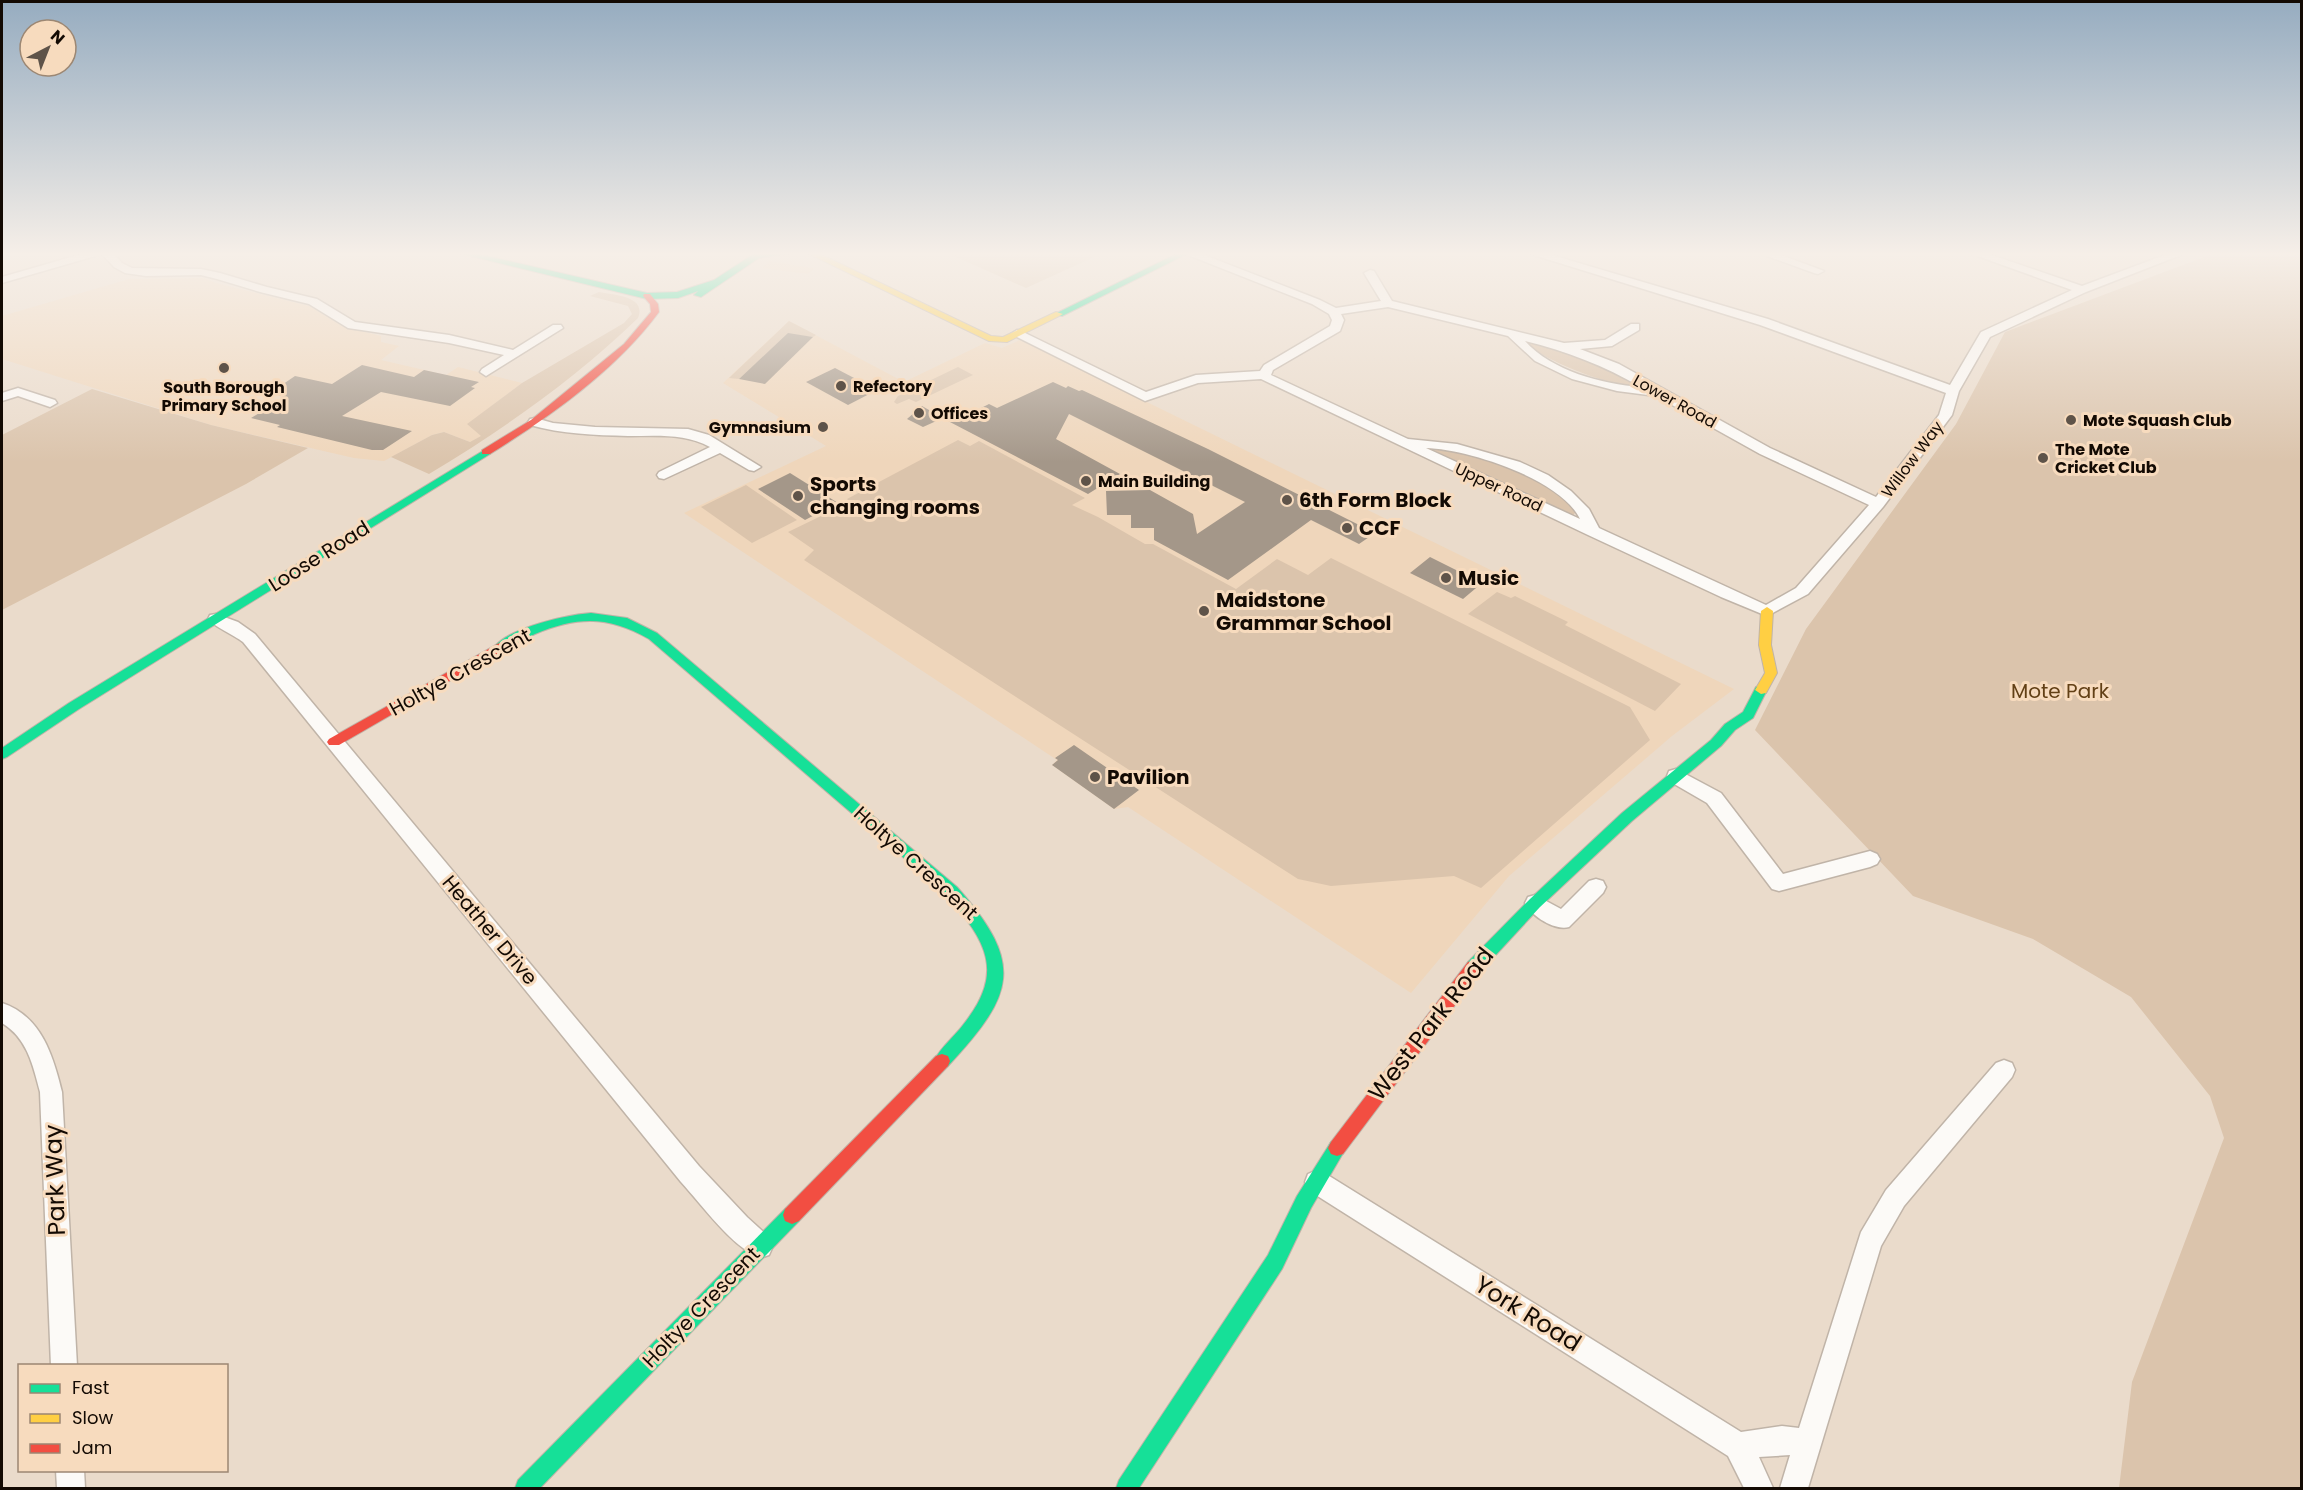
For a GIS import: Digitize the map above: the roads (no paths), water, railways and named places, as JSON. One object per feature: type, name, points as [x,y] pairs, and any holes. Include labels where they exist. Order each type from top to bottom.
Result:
[{"type":"main road","name":"Loose Road","points":[[627,346],[646,323]]},
{"type":"main road","name":"Loose Road","points":[[2,754],[74,706],[535,422],[627,346],[662,323]]},
{"type":"main road","points":[[957,323],[989,338],[1004,340],[1041,323]]},
{"type":"main road","name":"West Park Road","points":[[1127,1488],[1275,1262],[1317,1182],[1355,1124],[1466,975],[1534,903],[1640,805],[1716,743],[1730,727],[1748,715],[1771,673],[1765,645],[1767,611]]},
{"type":"main road","name":"Holtye Crescent","points":[[334,742],[520,635],[556,622],[580,617],[599,616],[625,621],[653,636],[891,838],[973,911],[992,939],[996,956],[994,990],[990,1004],[981,1019],[526,1488]]},
{"type":"street","points":[[349,323],[352,325],[449,339],[515,354]]},
{"type":"street","points":[[1017,334],[1145,397],[1196,379],[1265,375],[1268,368],[1336,328],[1337,323]]},
{"type":"street","name":"Lower Road","points":[[1469,323],[1562,346],[1615,367],[1765,451],[1878,504]]},
{"type":"street","points":[[1765,323],[1953,391]]},
{"type":"street","name":"Willow Way","points":[[1767,611],[1802,591],[1878,504],[1945,415],[1953,391],[1985,335],[2012,323]]},
{"type":"street","points":[[1562,346],[1608,343],[1635,327]]},
{"type":"street","points":[[486,372],[557,328]]},
{"type":"street","points":[[1512,333],[1525,350],[1573,374],[1614,387],[1660,392]]},
{"type":"street","points":[[1608,343],[1615,367]]},
{"type":"street","name":"Upper Road","points":[[1265,375],[1280,386],[1767,611]]},
{"type":"street","points":[[2,397],[18,392],[50,403]]},
{"type":"street","points":[[535,422],[552,427],[595,431],[688,433],[722,447],[754,467]]},
{"type":"street","name":"Upper Road","points":[[1404,443],[1429,442],[1462,448],[1509,462],[1559,489],[1591,520],[1593,532]]},
{"type":"street","points":[[664,475],[722,447]]},
{"type":"street","name":"Heather Drive","points":[[216,620],[232,626],[249,638],[690,1174],[738,1226],[760,1246]]},
{"type":"street","points":[[1676,776],[1714,798],[1779,883],[1870,859]]},
{"type":"street","points":[[1534,903],[1562,921],[1596,887]]},
{"type":"street","name":"Park Way","points":[[2,1012],[24,1027],[37,1044],[44,1061],[51,1092],[64,1364]]},
{"type":"street","points":[[1794,1488],[1870,1241],[1895,1198],[1959,1126],[2004,1070]]},
{"type":"street","name":"York Road","points":[[1317,1182],[1738,1446]]},
{"type":"street","points":[[1759,1488],[1738,1446],[1782,1440],[1808,1443]]},
{"type":"street","points":[[70,1472],[71,1488]]},
{"type":"place","name":"South Borough Primary School","points":[[224,368]]},
{"type":"place","name":"Refectory","points":[[841,386]]},
{"type":"place","name":"Offices","points":[[919,413]]},
{"type":"place","name":"Mote Squash Club","points":[[2071,420]]},
{"type":"place","name":"Gymnasium","points":[[823,427]]},
{"type":"place","name":"The Mote Cricket Club","points":[[2043,458]]},
{"type":"place","name":"Main Building","points":[[1086,481]]},
{"type":"place","name":"Sports changing rooms","points":[[798,496]]},
{"type":"place","name":"6th Form Block","points":[[1287,500]]},
{"type":"place","name":"CCF","points":[[1347,528]]},
{"type":"place","name":"Music","points":[[1446,578]]},
{"type":"place","name":"Maidstone Grammar School","points":[[1204,611]]},
{"type":"place","name":"Pavilion","points":[[1095,777]]},
{"type":"park label","name":"Mote Park","points":[[2060,691]]}]
